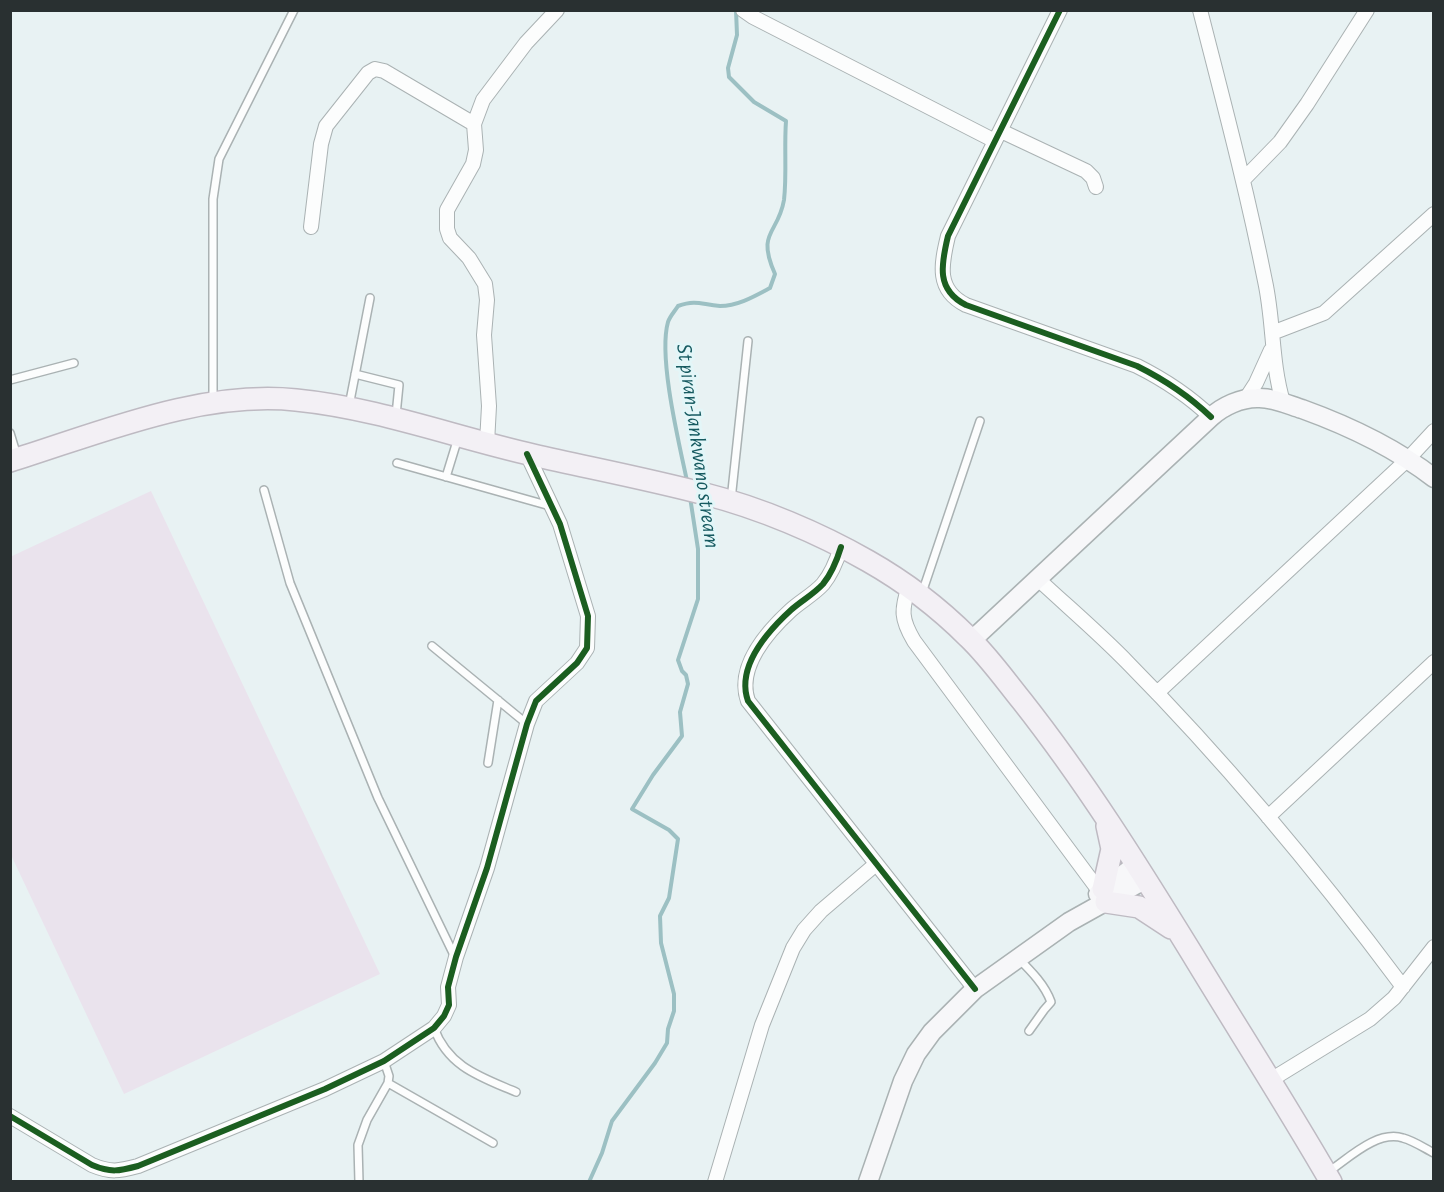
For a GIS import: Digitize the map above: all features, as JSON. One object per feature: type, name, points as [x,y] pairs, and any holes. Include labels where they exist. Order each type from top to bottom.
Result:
[{"type":"main road","points":[[14,460],[149,417],[213,403],[293,399],[349,408],[527,454],[710,495],[786,522],[841,547],[915,591],[972,640],[1048,734],[1101,808],[1180,934],[1269,1081],[1324,1179]]},
{"type":"main road","points":[[1101,808],[1112,849],[1103,894],[1151,913],[1180,934]]},
{"type":"street","points":[[487,443],[489,406],[484,335],[487,300],[485,284],[470,258],[450,238],[446,220],[447,210],[473,164],[476,150],[474,124],[483,100],[526,43],[557,10]]},
{"type":"street","points":[[1060,10],[948,236],[944,251],[943,278],[949,294],[966,306],[1137,366],[1184,392],[1211,417]]},
{"type":"street","points":[[1200,10],[1266,282],[1275,373],[1283,402]]},
{"type":"street","points":[[1243,180],[1280,142],[1367,10]]},
{"type":"street","points":[[748,14],[998,136],[1086,171],[1096,187]]},
{"type":"street","points":[[310,227],[321,144],[326,126],[368,73],[375,69],[384,71],[474,124]]},
{"type":"street","points":[[1245,400],[1257,383],[1272,339],[1324,313],[1434,214]]},
{"type":"street","points":[[972,640],[1211,417],[1228,405],[1259,398],[1283,402],[1360,433],[1407,459],[1434,478]]},
{"type":"street","points":[[1157,693],[1434,431]]},
{"type":"street","points":[[10,1116],[92,1165],[106,1171],[119,1171],[138,1166],[325,1089],[384,1061],[434,1028],[444,1016],[449,1005],[447,987],[487,868],[527,724],[536,701],[577,663],[587,648],[588,616],[560,524],[527,454]]},
{"type":"street","points":[[841,547],[836,564],[823,584],[780,621],[755,654],[746,676],[745,692],[748,701],[975,989]]},
{"type":"street","points":[[1038,579],[1127,662],[1226,767],[1333,893],[1403,987]]},
{"type":"street","points":[[915,591],[903,604],[902,616],[914,642],[1103,894]]},
{"type":"street","points":[[1268,817],[1434,662]]},
{"type":"street","points":[[715,1182],[762,1025],[793,948],[804,930],[821,911],[876,864]]},
{"type":"street","points":[[868,1182],[903,1081],[916,1054],[932,1032],[975,989],[1069,922],[1103,894],[1141,872]]},
{"type":"street","points":[[1269,1081],[1370,1019],[1394,998],[1434,946]]},
{"type":"lane","points":[[213,403],[213,199],[219,159],[294,10]]},
{"type":"lane","points":[[349,408],[370,298]]},
{"type":"lane","points":[[731,502],[748,341]]},
{"type":"lane","points":[[10,380],[74,363]]},
{"type":"lane","points":[[355,374],[399,385],[395,420]]},
{"type":"lane","points":[[915,591],[980,421]]},
{"type":"lane","points":[[10,433],[14,460]]},
{"type":"lane","points":[[446,477],[459,436]]},
{"type":"lane","points":[[397,463],[552,506]]},
{"type":"lane","points":[[264,490],[290,583],[378,798],[456,957]]},
{"type":"lane","points":[[432,646],[527,724]]},
{"type":"lane","points":[[488,763],[498,700]]},
{"type":"lane","points":[[1018,958],[1035,975],[1049,995],[1051,1002],[1029,1031]]},
{"type":"lane","points":[[434,1028],[439,1044],[453,1060],[478,1076],[516,1092]]},
{"type":"lane","points":[[359,1182],[358,1145],[367,1120],[388,1083],[389,1076],[384,1061]]},
{"type":"lane","points":[[388,1083],[494,1143]]},
{"type":"lane","points":[[1324,1179],[1376,1140],[1389,1136],[1403,1138],[1434,1153]]},
{"type":"shaded area","points":[[151,491],[380,974],[124,1094],[11,855],[10,557]]},
{"type":"waterway","name":"St piran-Jankwano stream","points":[[687,481],[668,378],[666,356],[668,322],[678,306],[695,303],[720,306],[733,304],[770,288],[775,274],[770,260],[768,241],[784,200],[786,121],[754,102],[729,77],[728,68],[737,35],[736,10]]},
{"type":"waterway","name":"St piran-Jankwano stream","points":[[589,1182],[602,1153],[612,1121],[667,1043],[668,1029],[674,1011],[674,994],[661,943],[660,916],[669,898],[678,839],[669,830],[632,809],[653,775],[682,736],[680,712],[688,684],[678,660],[698,599],[698,549],[690,497]]},
{"type":"cycle path","points":[[1060,10],[948,236],[943,267],[945,284],[956,299],[966,305],[1137,366],[1176,388],[1211,417]]},
{"type":"cycle path","points":[[10,1116],[92,1165],[110,1170],[125,1169],[138,1166],[325,1089],[384,1061],[434,1028],[444,1016],[449,1005],[448,987],[456,957],[487,868],[527,724],[536,701],[577,663],[587,648],[588,616],[560,524],[527,454]]},
{"type":"cycle path","points":[[841,547],[834,566],[823,584],[782,619],[756,651],[746,675],[745,688],[748,701],[975,989]]}]
